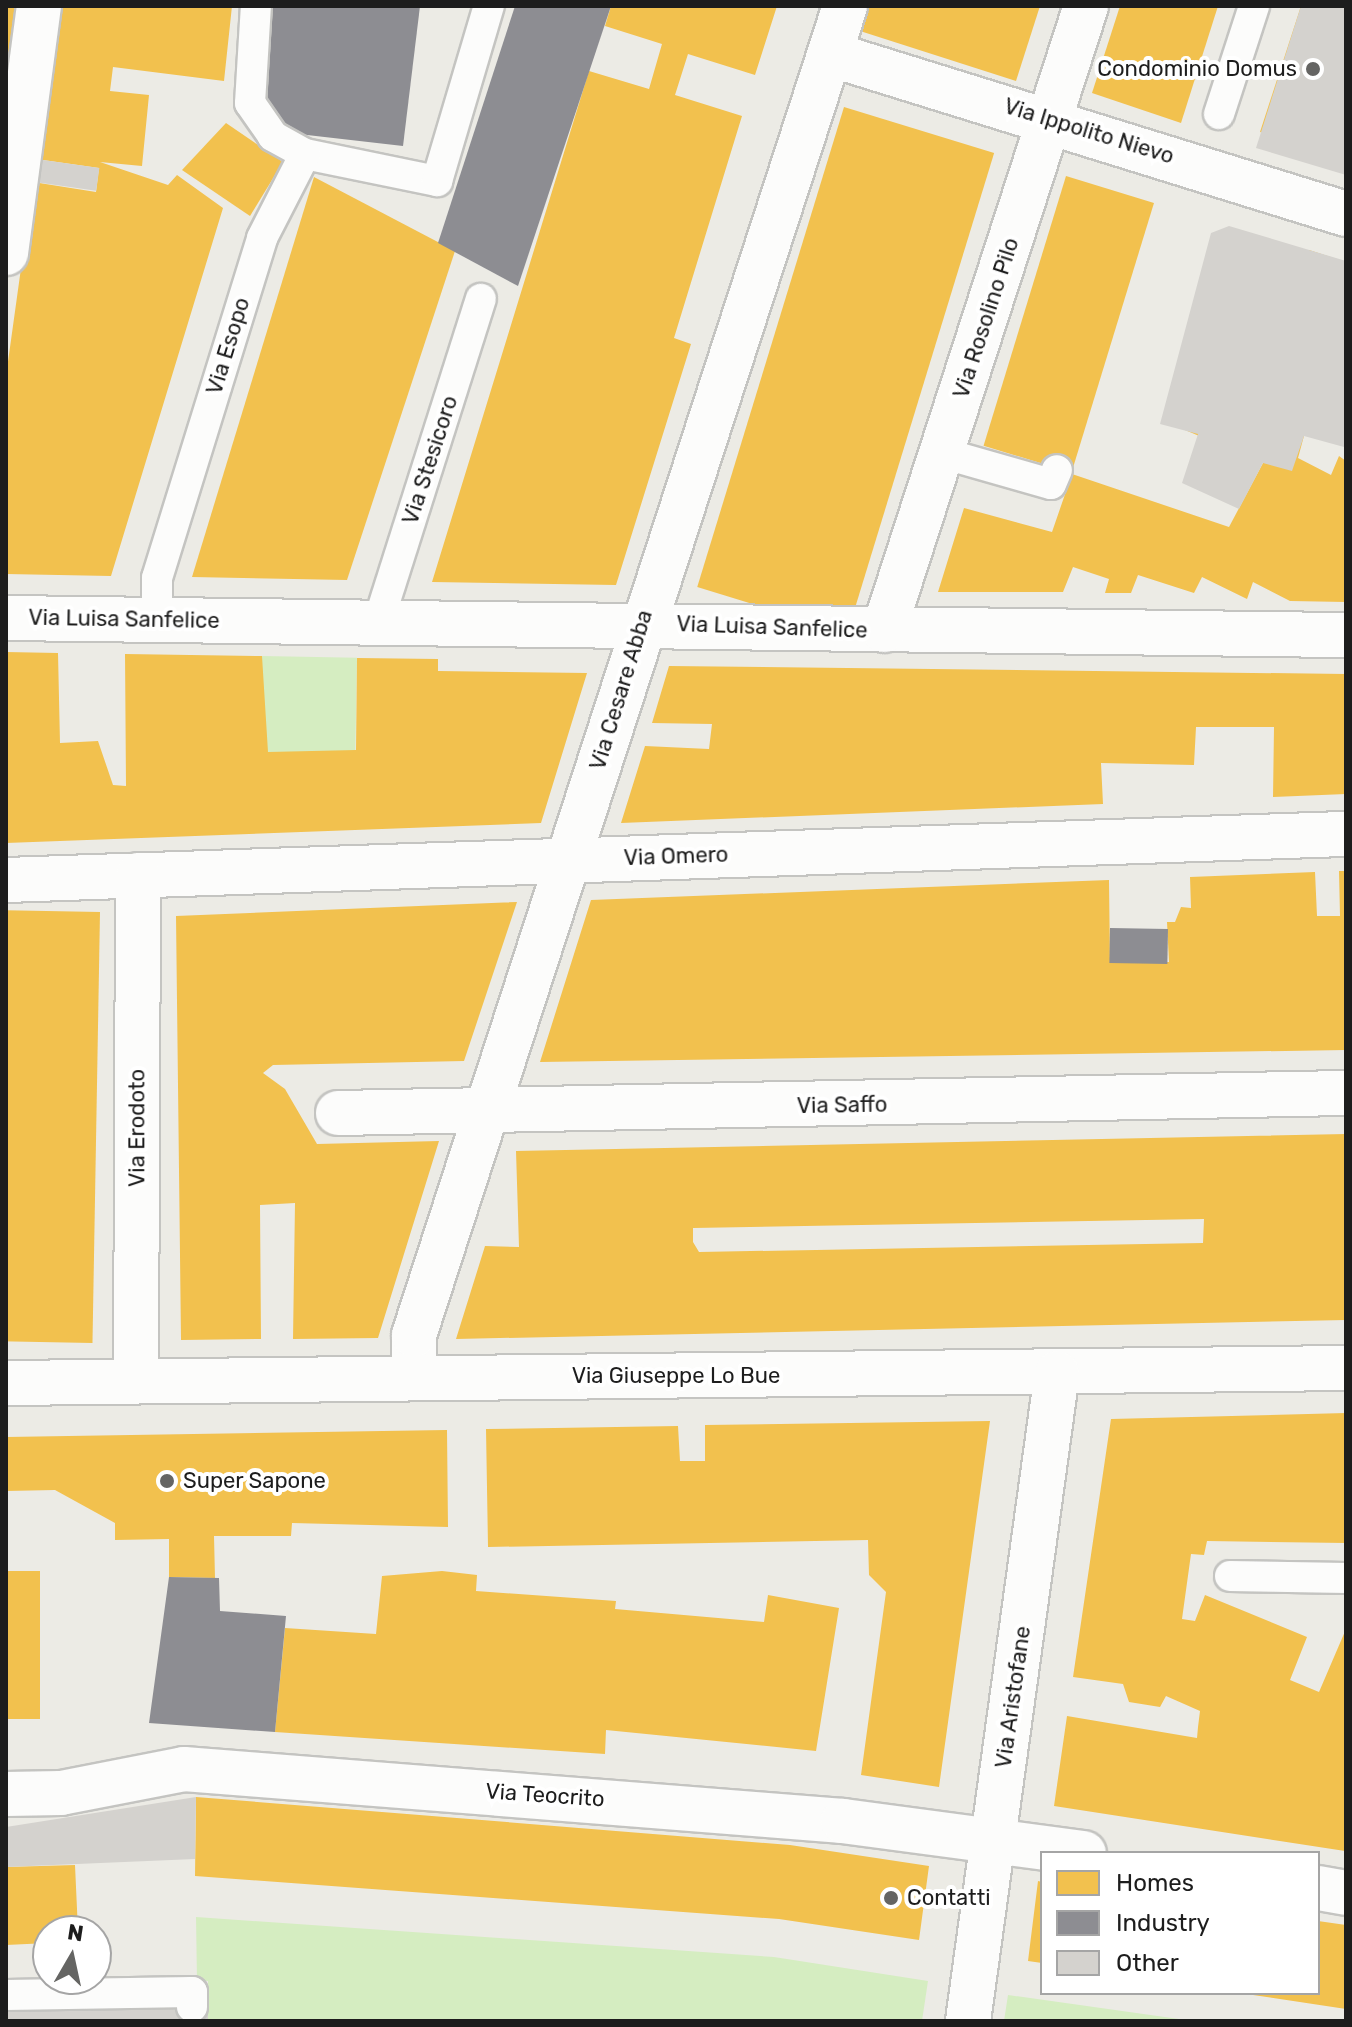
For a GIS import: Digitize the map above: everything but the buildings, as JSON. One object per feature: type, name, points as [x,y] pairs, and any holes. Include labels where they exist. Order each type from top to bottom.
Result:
[{"type":"street","points":[[6,253],[39,6]]},
{"type":"street","name":"Via Cesare Abba","points":[[414,1378],[414,1335],[490,1113],[640,624],[845,6]]},
{"type":"street","name":"Via Rosolino Pilo","points":[[884,630],[1086,6]]},
{"type":"street","name":"Via Ippolito Nievo","points":[[830,54],[1051,118],[1346,214]]},
{"type":"street","name":"Via Luisa Sanfelice","points":[[6,618],[379,620],[1346,635]]},
{"type":"street","name":"Via Omero","points":[[6,880],[1346,834]]},
{"type":"street","name":"Via Erodoto","points":[[136,1381],[138,875]]},
{"type":"street","name":"Via Saffo","points":[[338,1113],[490,1113],[1346,1093]]},
{"type":"street","name":"Via Giuseppe Lo Bue","points":[[6,1383],[1346,1368]]},
{"type":"street","name":"Via Aristofane","points":[[968,2021],[1057,1373]]},
{"type":"street","name":"Via Teocrito","points":[[6,1794],[61,1793],[184,1769],[613,1800],[994,1839],[1071,1851]]},
{"type":"street","points":[[1320,1888],[1346,1893]]},
{"type":"lane","points":[[256,6],[250,103],[273,136],[305,154],[437,181],[489,6]]},
{"type":"lane","points":[[1219,114],[1254,6]]},
{"type":"lane","name":"Via Esopo","points":[[157,621],[157,578],[262,238],[305,154]]},
{"type":"lane","name":"Via Stesicoro","points":[[379,620],[481,299]]},
{"type":"lane","points":[[942,453],[1051,484],[1057,470]]},
{"type":"lane","points":[[1230,1576],[1346,1578]]},
{"type":"lane","points":[[6,1995],[192,1992],[192,2007]]},
{"type":"green space","points":[[262,656],[357,658],[355,754],[260,752]]},
{"type":"green space","points":[[196,1917],[774,1957],[928,1981],[922,2021],[208,2021],[208,1981],[197,1981]]},
{"type":"green space","points":[[1008,1995],[1193,2021],[1004,2021]]},
{"type":"place","name":"Condominio Domus","points":[[1313,69]]},
{"type":"place","name":"Super Sapone","points":[[167,1481]]},
{"type":"place","name":"Contatti","points":[[891,1898]]}]
